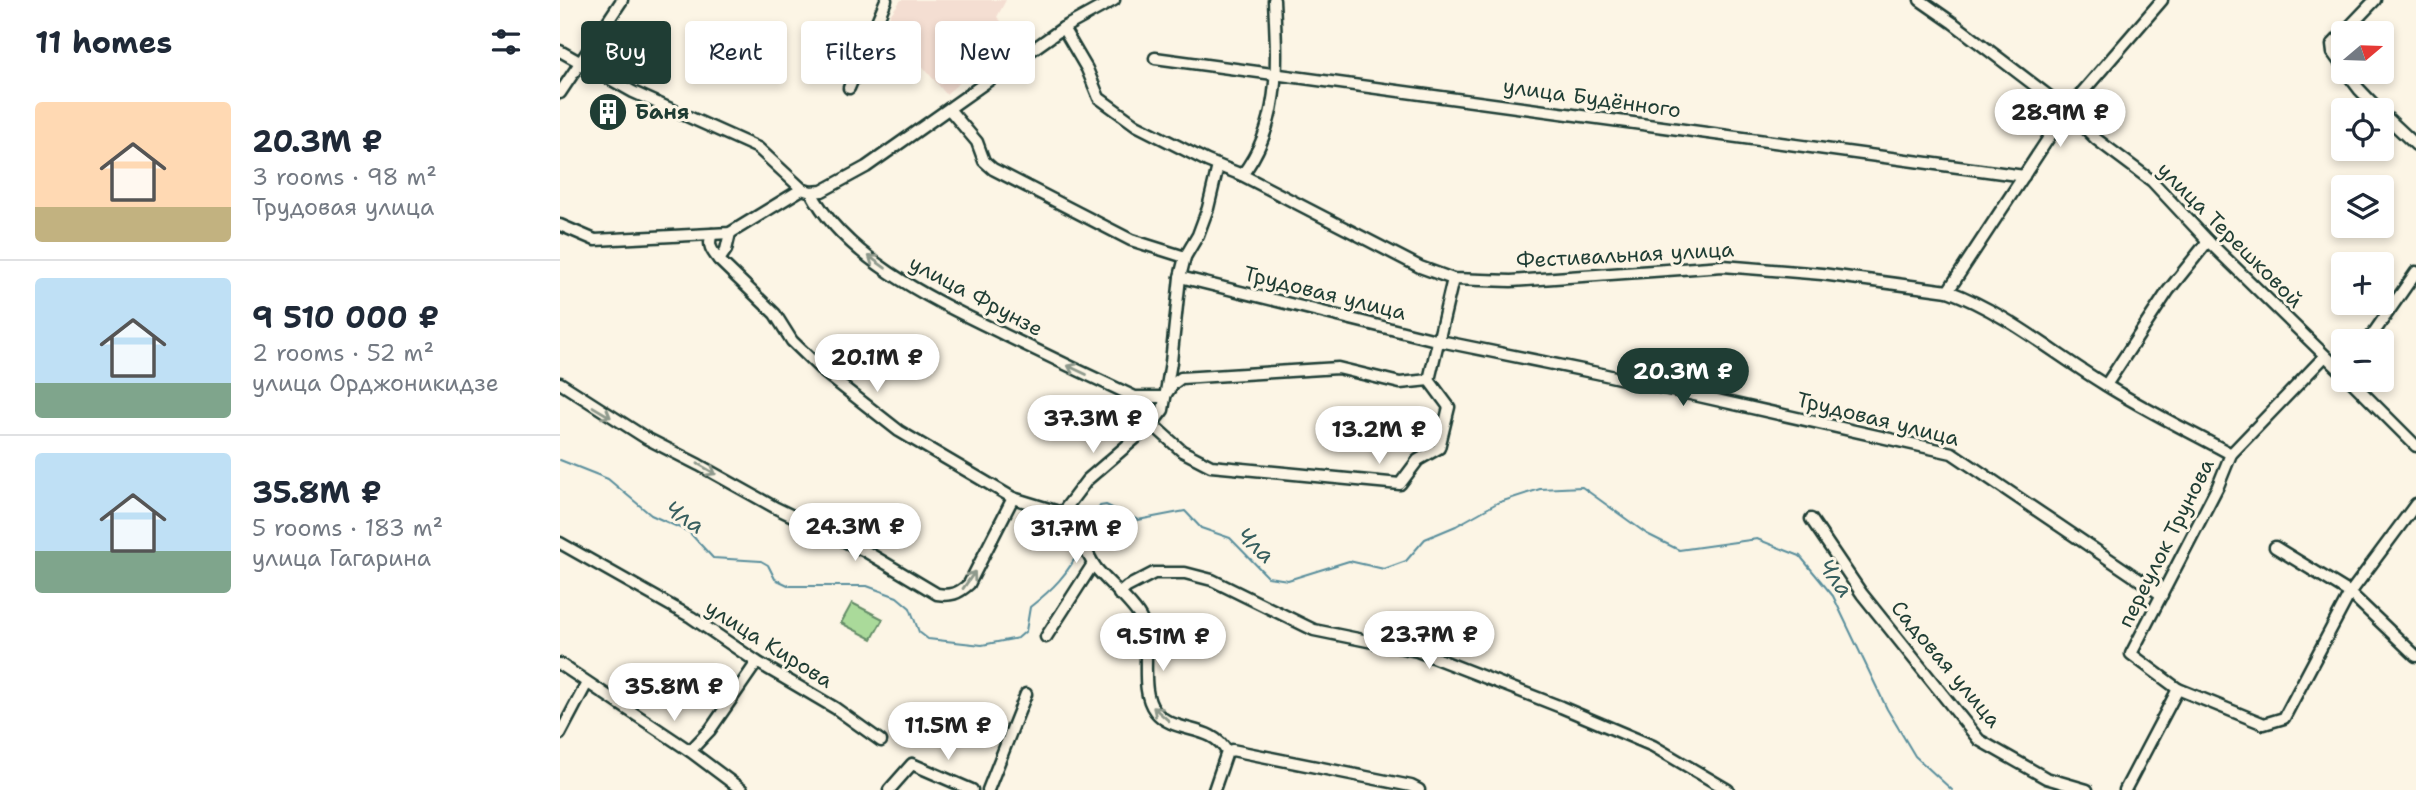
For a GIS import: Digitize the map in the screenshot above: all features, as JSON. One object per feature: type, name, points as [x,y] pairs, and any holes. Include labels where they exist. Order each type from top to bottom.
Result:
[{"type":"street","points":[[560,93],[622,0]]},
{"type":"street","points":[[849,88],[886,0]]},
{"type":"street","points":[[560,225],[595,240],[730,233],[806,190],[822,191],[866,167],[1063,28],[1114,0]]},
{"type":"street","points":[[1242,175],[1266,132],[1277,75],[1274,0]]},
{"type":"street","name":"улица Терешковой","points":[[1920,0],[2067,110],[2096,139],[2152,181],[2208,241],[2331,362]]},
{"type":"street","points":[[1948,291],[2067,110],[2162,0]]},
{"type":"street","points":[[2355,21],[2375,0]]},
{"type":"street","name":"Фестивальная улица","points":[[1063,28],[1087,69],[1099,98],[1136,125],[1242,175],[1420,267],[1453,279],[1511,281],[1723,266],[1822,274],[1948,291],[1967,298],[2023,330],[2106,385],[2231,454]]},
{"type":"street","name":"улица Фрунзе","points":[[560,51],[633,92],[758,148],[806,190],[822,213],[857,248],[948,307],[1135,397],[1163,397]]},
{"type":"street","name":"улица Будённого","points":[[1155,58],[2024,176]]},
{"type":"street","points":[[2357,84],[2369,98]]},
{"type":"street","points":[[949,108],[978,142],[984,161],[993,169],[1131,240],[1185,257]]},
{"type":"street","points":[[2394,124],[2416,145]]},
{"type":"street","points":[[1062,513],[1087,480],[1152,424],[1163,410],[1180,277],[1185,257],[1198,235],[1208,208],[1218,166]]},
{"type":"street","points":[[719,260],[726,250],[730,233]]},
{"type":"street","points":[[712,234],[708,241],[719,260],[775,314],[792,341],[824,372],[899,431],[1013,498],[1062,513],[1093,564],[1140,618],[1145,631],[1148,699],[1155,712],[1166,721],[1213,735],[1222,741],[1227,752],[1214,790]]},
{"type":"street","points":[[2106,385],[2168,291],[2208,241]]},
{"type":"street","points":[[2376,329],[2416,272]]},
{"type":"street","name":"Трудовая улица","points":[[1180,277],[1440,341],[1611,376],[1952,453],[2162,595]]},
{"type":"street","points":[[1429,380],[1453,279]]},
{"type":"street","name":"переулок Трунова","points":[[2325,356],[2231,454],[2218,486],[2131,654],[2178,689],[2264,724],[2284,718],[2350,593],[2416,504]]},
{"type":"street","points":[[1163,397],[1181,378],[1241,374],[1338,368],[1400,383],[1429,380]]},
{"type":"street","points":[[1152,424],[1182,451],[1211,466],[1400,484],[1418,460],[1438,448],[1444,433],[1449,407],[1429,380]]},
{"type":"street","points":[[560,383],[646,438],[699,464],[776,509],[865,551],[937,594],[949,596],[961,592],[969,584],[1013,498]]},
{"type":"street","points":[[2362,392],[2416,446]]},
{"type":"street","name":"Садовая улица","points":[[1811,519],[1862,594],[1979,740],[2046,778],[2087,790]]},
{"type":"street","name":"улица Кирова","points":[[560,543],[691,617],[757,662],[835,708],[881,741]]},
{"type":"street","points":[[2275,547],[2350,593],[2416,656]]},
{"type":"street","points":[[1046,637],[1093,564]]},
{"type":"street","points":[[1119,594],[1154,573],[1185,573],[1212,580],[1314,630],[1418,651],[1561,707],[1653,746],[1728,790]]},
{"type":"street","points":[[690,751],[710,730],[757,662]]},
{"type":"street","points":[[560,664],[690,751],[742,790]]},
{"type":"street","points":[[560,734],[587,683]]},
{"type":"street","points":[[2125,790],[2178,689]]},
{"type":"street","points":[[988,790],[1026,694]]},
{"type":"street","points":[[1227,752],[1232,750],[1411,786],[1419,790]]},
{"type":"street","points":[[890,790],[912,764],[972,790]]},
{"type":"shaded area","points":[[901,0],[1006,0],[997,17],[1001,21],[935,21],[935,81],[921,64],[921,21],[886,21]]},
{"type":"shaded area","points":[[938,84],[958,84],[946,94]]},
{"type":"green space","points":[[852,603],[883,619],[872,639],[841,623]]},
{"type":"waterway","name":"Чла","points":[[560,460],[608,479],[651,515],[689,532],[713,558],[761,561],[768,565],[775,579],[790,586],[867,586],[897,597],[910,608],[919,632],[928,639],[982,645],[1018,638],[1026,631],[1030,607],[1059,580],[1081,547]]},
{"type":"waterway","name":"Чла","points":[[1085,538],[1100,506],[1106,505],[1138,520],[1185,511],[1201,528],[1230,538],[1268,577],[1288,580],[1349,561],[1384,569],[1406,561],[1425,539],[1456,526],[1497,503],[1540,489],[1582,487],[1647,534],[1679,550],[1757,539],[1800,556],[1833,596],[1887,709],[1915,756],[1952,790]]},
{"type":"place","name":"Баня","points":[[608,112]]}]
